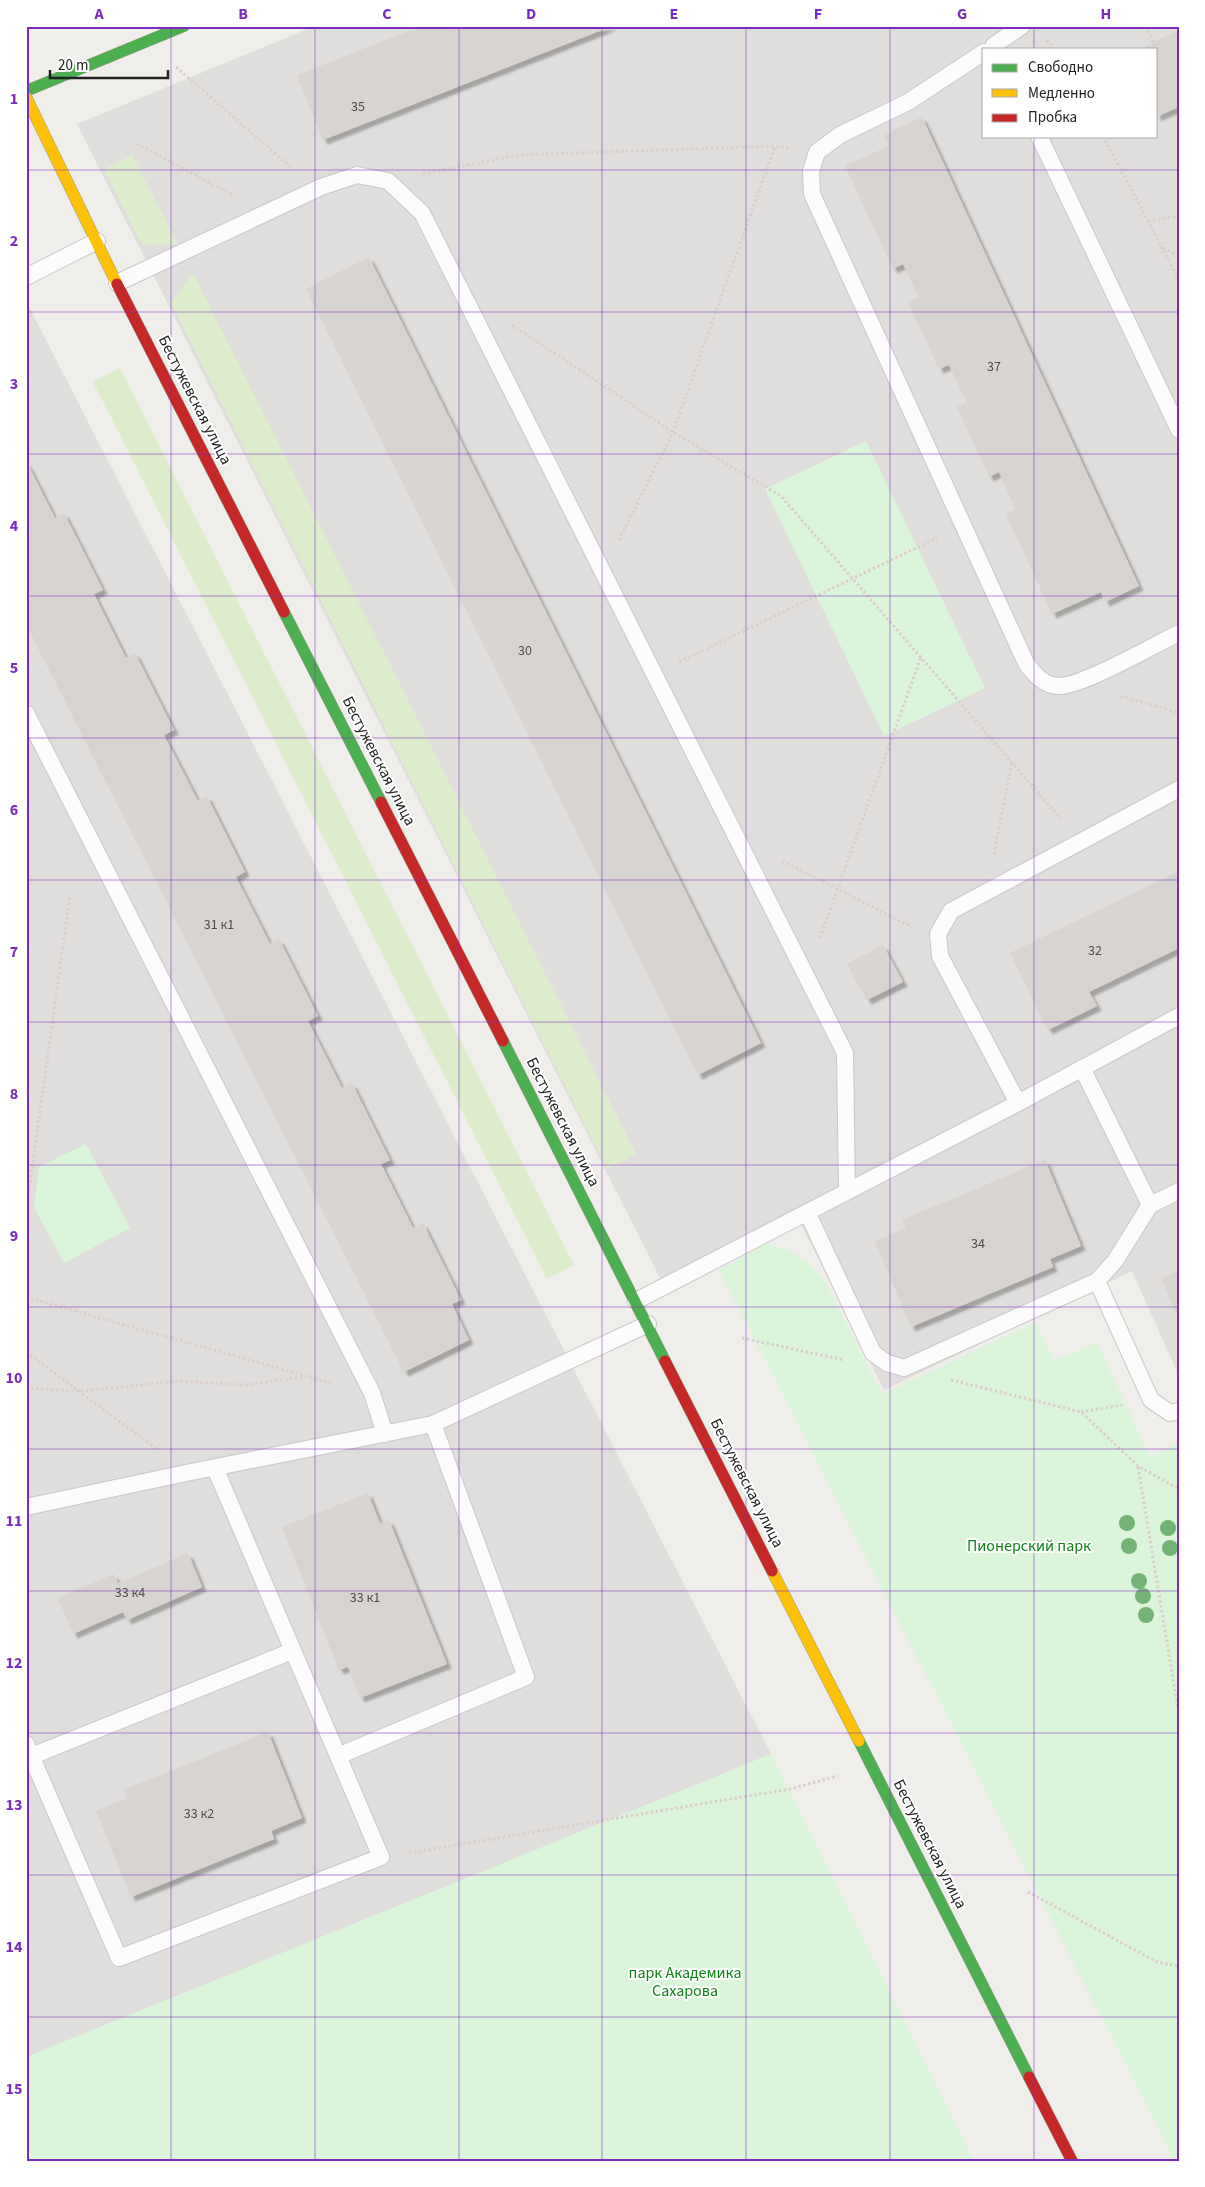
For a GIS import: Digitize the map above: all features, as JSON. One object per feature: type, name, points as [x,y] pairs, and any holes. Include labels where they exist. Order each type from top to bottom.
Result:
[{"type":"street","points":[[26,91],[184,26]]},
{"type":"street","name":"Бестужевская улица","points":[[26,97],[117,283],[1072,2161]]},
{"type":"lane","points":[[991,48],[1022,26]]},
{"type":"lane","points":[[982,54],[908,102],[840,135],[817,152],[811,171],[812,194],[1026,663],[1037,678],[1058,686],[1077,683],[1179,633]]},
{"type":"lane","points":[[1040,138],[1179,430]]},
{"type":"lane","points":[[117,283],[322,187],[357,175],[388,182],[422,213],[844,1053],[847,1191]]},
{"type":"lane","points":[[26,277],[98,241]]},
{"type":"lane","points":[[26,713],[372,1393],[385,1434]]},
{"type":"lane","points":[[1018,1103],[940,956],[938,934],[951,911],[987,890],[1179,789]]},
{"type":"lane","points":[[636,1301],[1018,1103],[1179,1016]]},
{"type":"lane","points":[[1082,1068],[1150,1205]]},
{"type":"lane","points":[[807,1212],[873,1353],[887,1363],[904,1368],[1097,1281],[1115,1261],[1150,1205],[1179,1191]]},
{"type":"lane","points":[[1097,1281],[1150,1400],[1170,1413],[1179,1411]]},
{"type":"lane","points":[[26,1507],[432,1424],[648,1324]]},
{"type":"lane","points":[[338,1756],[526,1677],[432,1424]]},
{"type":"lane","points":[[215,1468],[381,1857],[118,1958],[29,1750],[292,1651]]},
{"type":"path","points":[[1146,26],[1153,42]]},
{"type":"path","points":[[172,63],[280,158],[322,187]]},
{"type":"path","points":[[1104,138],[1179,280]]},
{"type":"path","points":[[137,144],[267,212]]},
{"type":"path","points":[[388,182],[518,155],[775,146],[817,152]]},
{"type":"path","points":[[602,573],[673,432],[775,146]]},
{"type":"path","points":[[1148,221],[1179,216]]},
{"type":"path","points":[[1162,248],[1179,257]]},
{"type":"path","points":[[511,324],[673,432],[782,496],[1080,841]]},
{"type":"path","points":[[654,674],[963,525]]},
{"type":"path","points":[[806,976],[921,656]]},
{"type":"path","points":[[1077,683],[1179,713]]},
{"type":"path","points":[[987,890],[1012,761]]},
{"type":"path","points":[[749,863],[783,860],[906,926],[938,934]]},
{"type":"path","points":[[26,1212],[70,895]]},
{"type":"path","points":[[26,1174],[31,1178]]},
{"type":"path","points":[[26,1297],[304,1377],[372,1393]]},
{"type":"path","points":[[742,1338],[860,1364],[887,1363]]},
{"type":"path","points":[[26,1352],[186,1473]]},
{"type":"path","points":[[26,1388],[80,1391],[179,1382],[246,1385],[304,1377]]},
{"type":"path","points":[[950,1380],[1081,1412],[1150,1400]]},
{"type":"path","points":[[1081,1412],[1138,1466],[1179,1489]]},
{"type":"path","points":[[1138,1466],[1179,1715]]},
{"type":"path","points":[[381,1857],[790,1789],[873,1767]]},
{"type":"path","points":[[1028,1892],[1157,1962],[1179,1966]]},
{"type":"shaded area","points":[[315,26],[1179,26],[1179,1376],[1132,1271],[884,1390],[800,1222],[667,1292],[77,124]]},
{"type":"shaded area","points":[[26,301],[771,1754],[26,2063]]},
{"type":"green space","points":[[132,155],[178,244],[142,245],[104,169]]},
{"type":"green space","points":[[193,273],[636,1154],[607,1169],[171,303]]},
{"type":"green space","points":[[120,368],[574,1265],[547,1279],[93,382]]},
{"type":"green space","points":[[866,441],[985,688],[884,736],[765,489]]},
{"type":"green space","points":[[86,1144],[130,1228],[64,1263],[34,1207],[39,1167]]},
{"type":"green space","name":"Пионерский парк","points":[[766,1244],[788,1250],[808,1262],[825,1282],[882,1394],[1036,1322],[1054,1361],[1097,1342],[1150,1457],[1179,1443],[1179,2161],[1175,2161],[719,1270]]},
{"type":"green space","name":"парк Академика Сахарова","points":[[771,1754],[974,2161],[26,2161],[26,2057]]},
{"type":"building","points":[[421,26],[612,26],[323,140],[297,75]]},
{"type":"building","points":[[1179,30],[1179,107],[1158,116],[1158,48],[1141,48]]},
{"type":"building","points":[[922,117],[1139,586],[1105,602],[1101,592],[1052,614],[1006,514],[1015,509],[999,472],[989,477],[957,407],[967,403],[949,365],[939,369],[908,302],[919,297],[903,264],[893,269],[845,166],[889,146],[884,135]]},
{"type":"building","points":[[369,257],[761,1043],[698,1075],[306,289]]},
{"type":"building","points":[[26,461],[55,518],[64,513],[103,590],[94,594],[126,658],[135,653],[174,730],[164,735],[198,801],[207,796],[245,872],[236,877],[270,944],[279,939],[318,1016],[308,1021],[342,1088],[352,1083],[390,1160],[381,1164],[413,1228],[423,1223],[461,1300],[452,1304],[469,1340],[404,1372],[26,624]]},
{"type":"building","points":[[1179,871],[1179,948],[1089,992],[1097,1006],[1048,1030],[1010,953]]},
{"type":"building","points":[[883,945],[903,982],[867,1000],[847,964]]},
{"type":"building","points":[[1045,1160],[1081,1246],[1050,1259],[1053,1267],[911,1327],[875,1241],[906,1228],[902,1220]]},
{"type":"building","points":[[1179,1271],[1179,1321],[1161,1278]]},
{"type":"building","points":[[368,1493],[380,1523],[389,1520],[447,1664],[360,1698],[348,1667],[339,1670],[282,1527]]},
{"type":"building","points":[[188,1553],[202,1587],[127,1620],[123,1612],[73,1634],[58,1598],[114,1574],[118,1583]]},
{"type":"building","points":[[268,1732],[302,1818],[271,1831],[274,1839],[131,1897],[96,1811],[127,1798],[123,1790]]},
{"type":"traffic: fast","points":[[26,91],[184,26]]},
{"type":"traffic: fast","points":[[284,612],[381,802]]},
{"type":"traffic: fast","points":[[503,1041],[665,1361]]},
{"type":"traffic: fast","points":[[859,1741],[1029,2077]]},
{"type":"traffic: slow","points":[[26,97],[117,284]]},
{"type":"traffic: slow","points":[[772,1571],[859,1741]]},
{"type":"traffic: jam","points":[[117,284],[284,612]]},
{"type":"traffic: jam","points":[[381,802],[503,1041]]},
{"type":"traffic: jam","points":[[665,1361],[772,1571]]},
{"type":"traffic: jam","points":[[1029,2077],[1072,2161]]}]
